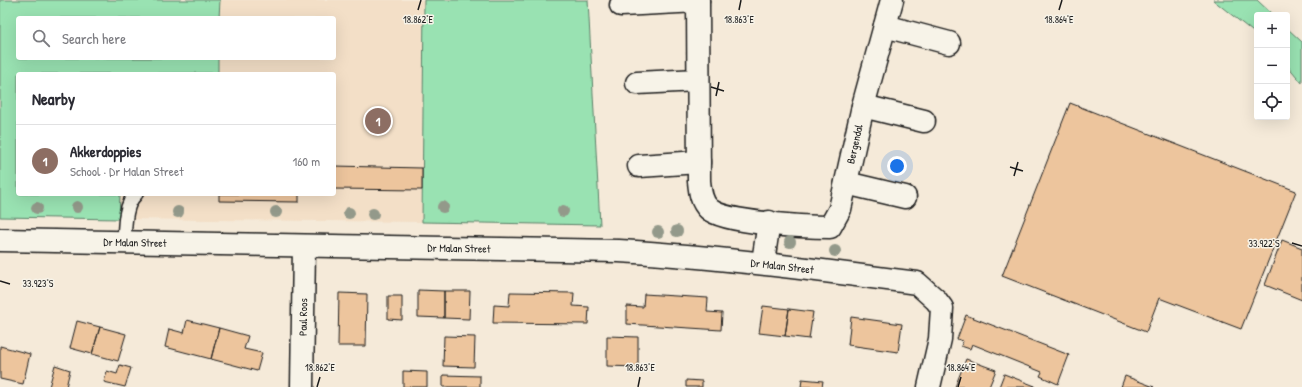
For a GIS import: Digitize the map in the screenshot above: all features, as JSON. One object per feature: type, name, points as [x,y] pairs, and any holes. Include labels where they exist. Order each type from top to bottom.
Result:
[{"type":"street","name":"Bergendal","points":[[698,0],[699,162],[700,191],[703,201],[709,210],[726,217],[830,227],[840,209],[863,106],[892,0]]},
{"type":"street","points":[[621,5],[698,0]]},
{"type":"street","points":[[885,26],[949,43]]},
{"type":"street","points":[[637,83],[698,80]]},
{"type":"street","points":[[863,106],[924,121]]},
{"type":"street","points":[[639,166],[699,162]]},
{"type":"street","points":[[846,183],[905,197]]},
{"type":"street","points":[[763,262],[769,222]]},
{"type":"street","name":"Dr Malan Street","points":[[0,240],[619,251],[694,255],[763,262],[917,283],[942,308],[940,338],[929,387]]},
{"type":"street","name":"Paul Roos","points":[[302,387],[304,246]]},
{"type":"lane","points":[[124,243],[127,210],[131,198],[134,196]]},
{"type":"shaded area","points":[[220,0],[424,0],[422,222],[119,219],[120,196],[336,196],[336,72],[218,72],[218,60],[336,60],[336,16],[219,16]]},
{"type":"green space","points":[[0,0],[220,0],[219,16],[16,16],[16,60],[218,60],[218,72],[16,72],[16,196],[120,196],[119,219],[0,217]]},
{"type":"green space","points":[[424,0],[588,0],[600,225],[422,222]]},
{"type":"green space","points":[[1213,0],[1257,0],[1270,12],[1254,12],[1254,33]]},
{"type":"green space","points":[[1290,31],[1302,42],[1302,83],[1290,69]]},
{"type":"building","points":[[1070,103],[1296,191],[1241,329],[1159,298],[1146,332],[1002,276]]},
{"type":"building","points":[[336,166],[422,168],[422,190],[336,189]]},
{"type":"building","points":[[219,196],[299,196],[299,202],[219,201]]},
{"type":"building","points":[[1282,240],[1302,248],[1302,300],[1265,285]]},
{"type":"building","points":[[418,290],[444,291],[444,318],[418,317]]},
{"type":"building","points":[[444,291],[470,291],[469,319],[444,318]]},
{"type":"building","points":[[510,292],[574,293],[573,306],[589,307],[588,324],[493,323],[494,305],[509,306]]},
{"type":"building","points":[[339,293],[367,294],[366,346],[338,346]]},
{"type":"building","points":[[644,294],[708,298],[707,312],[722,313],[721,330],[627,324],[627,306],[643,307]]},
{"type":"building","points":[[388,296],[402,296],[402,320],[388,319]]},
{"type":"building","points":[[763,306],[789,309],[785,336],[759,333]]},
{"type":"building","points":[[789,309],[813,312],[809,339],[785,336]]},
{"type":"building","points":[[966,315],[1069,355],[1058,384],[1040,376],[1042,372],[972,344],[970,349],[961,346],[963,341],[957,339]]},
{"type":"building","points":[[851,317],[902,324],[898,352],[848,345]]},
{"type":"building","points":[[187,320],[219,328],[211,359],[165,347],[169,329],[184,333]]},
{"type":"building","points":[[77,321],[100,327],[92,354],[70,348]]},
{"type":"building","points":[[100,327],[126,334],[118,361],[92,354]]},
{"type":"building","points":[[219,328],[248,336],[244,349],[262,353],[257,371],[211,359]]},
{"type":"building","points":[[444,336],[475,337],[474,367],[443,366]]},
{"type":"building","points":[[607,336],[638,337],[638,367],[607,366]]},
{"type":"building","points":[[0,346],[30,354],[23,384],[0,379]]},
{"type":"building","points":[[966,359],[996,370],[989,387],[955,387]]},
{"type":"building","points":[[55,365],[70,370],[66,387],[49,387]]},
{"type":"building","points":[[120,365],[131,368],[125,387],[104,382],[107,371],[117,374]]},
{"type":"building","points":[[403,371],[427,372],[427,387],[403,387]]},
{"type":"building","points":[[1004,374],[1035,386],[999,387]]},
{"type":"building","points":[[443,375],[480,376],[480,387],[443,387]]},
{"type":"building","points":[[1125,376],[1154,387],[1121,387]]},
{"type":"building","points":[[802,379],[823,381],[822,387],[801,387]]},
{"type":"building","points":[[686,380],[702,381],[702,387],[686,387]]},
{"type":"place","name":"Akkerdoppies","points":[[378,121]]}]
